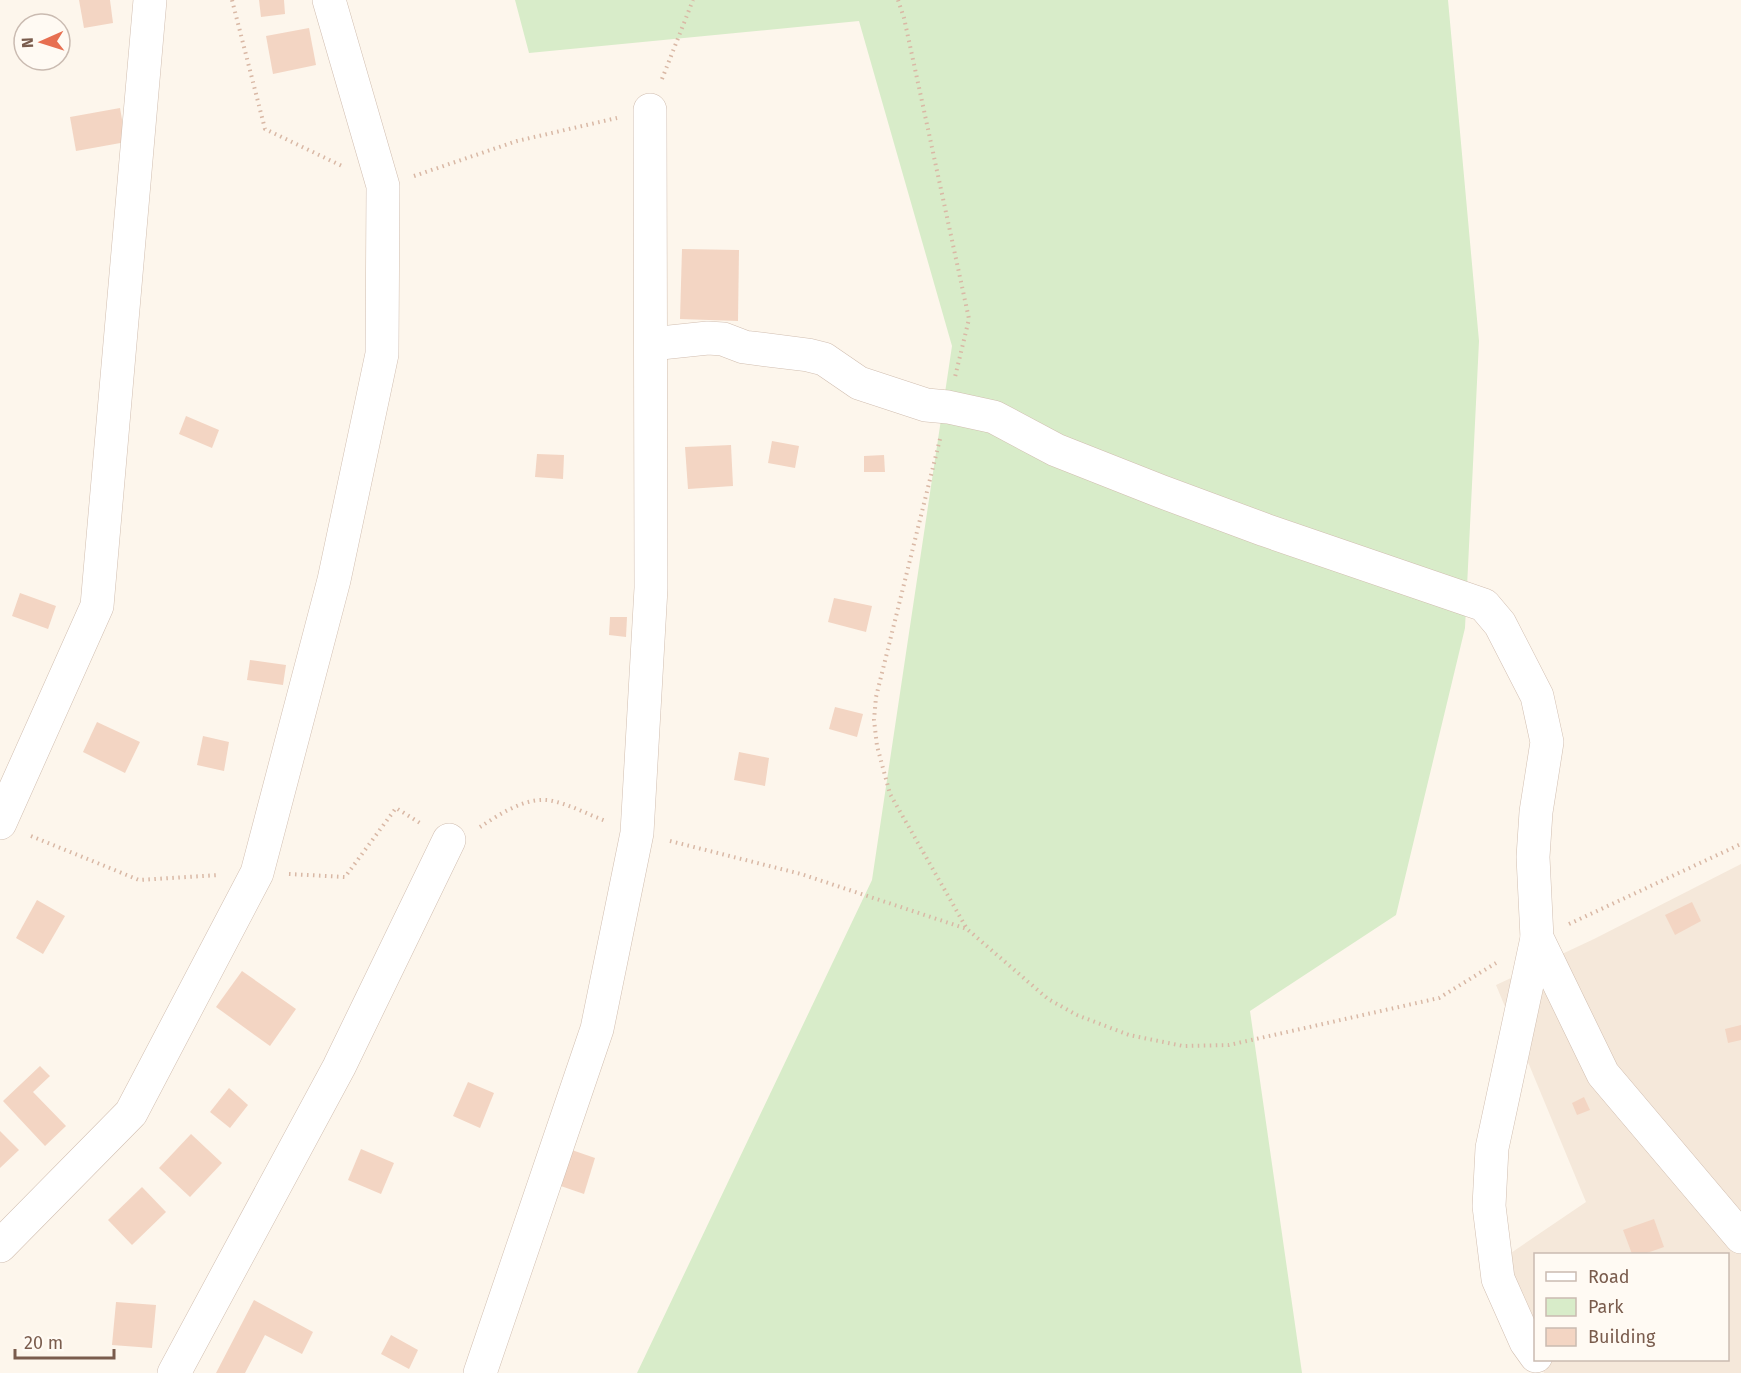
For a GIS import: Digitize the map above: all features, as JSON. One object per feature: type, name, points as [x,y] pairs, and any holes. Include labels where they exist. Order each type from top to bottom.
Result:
[{"type":"street","points":[[11,828],[97,606],[150,0]]},
{"type":"street","points":[[0,1246],[131,1113],[257,873],[334,580],[382,354],[383,186],[328,0]]},
{"type":"street","points":[[480,1373],[597,1029],[637,833],[651,588],[650,110]]},
{"type":"street","points":[[651,344],[708,338],[723,339],[744,347],[824,359],[859,383],[926,405],[948,407],[994,417],[1056,450],[1265,530],[1484,605],[1500,624],[1537,696],[1547,742],[1536,812],[1534,845],[1537,938],[1492,1148],[1489,1206],[1497,1279],[1526,1342],[1534,1354]]},
{"type":"street","points":[[174,1373],[339,1067],[449,840]]},
{"type":"street","points":[[1537,938],[1603,1074],[1741,1237]]},
{"type":"path","points":[[232,0],[265,129],[383,186],[517,141],[650,110],[693,0]]},
{"type":"path","points":[[898,0],[904,18],[969,319],[876,697],[874,720],[877,746],[890,794],[967,929],[1048,999],[1077,1015],[1129,1035],[1183,1046],[1229,1046],[1439,998],[1537,938],[1741,844]]},
{"type":"path","points":[[11,828],[139,880],[257,873]]},
{"type":"path","points":[[637,833],[801,874],[967,929]]},
{"type":"shaded area","points":[[1741,864],[1741,1373],[1544,1373],[1539,1361],[1729,1361],[1729,1253],[1534,1253],[1534,1345],[1505,1257],[1586,1202],[1496,985],[1594,939]]},
{"type":"green space","points":[[515,0],[1448,0],[1479,341],[1465,628],[1396,915],[1250,1011],[1302,1373],[637,1373],[872,880],[952,346],[859,21],[529,53]]},
{"type":"building","points":[[79,0],[110,0],[113,23],[84,28]]},
{"type":"building","points":[[259,0],[284,0],[285,14],[261,17]]},
{"type":"building","points":[[309,28],[316,65],[273,74],[266,36]]},
{"type":"building","points":[[120,108],[126,142],[76,151],[70,117]]},
{"type":"building","points":[[682,249],[739,250],[738,321],[680,319]]},
{"type":"building","points":[[186,416],[219,430],[212,448],[179,434]]},
{"type":"building","points":[[772,441],[799,446],[795,468],[768,463]]},
{"type":"building","points":[[731,445],[733,486],[688,489],[685,447]]},
{"type":"building","points":[[537,454],[564,455],[563,479],[535,477]]},
{"type":"building","points":[[884,455],[885,472],[864,472],[864,456]]},
{"type":"building","points":[[20,593],[56,606],[48,629],[12,616]]},
{"type":"building","points":[[834,598],[872,606],[866,632],[828,622]]},
{"type":"building","points":[[610,617],[627,617],[626,637],[609,635]]},
{"type":"building","points":[[250,660],[286,665],[283,685],[247,680]]},
{"type":"building","points":[[835,707],[863,714],[857,737],[829,729]]},
{"type":"building","points":[[97,722],[140,742],[125,773],[83,752]]},
{"type":"building","points":[[203,736],[229,742],[224,771],[197,765]]},
{"type":"building","points":[[739,752],[769,758],[765,786],[734,780]]},
{"type":"building","points":[[37,900],[65,916],[43,954],[16,938]]},
{"type":"building","points":[[1692,902],[1701,921],[1675,935],[1665,915]]},
{"type":"building","points":[[242,971],[296,1009],[270,1046],[216,1007]]},
{"type":"building","points":[[1741,1025],[1741,1040],[1728,1043],[1725,1029]]},
{"type":"building","points":[[40,1066],[50,1076],[33,1092],[66,1126],[45,1146],[3,1101]]},
{"type":"building","points":[[468,1082],[494,1093],[480,1128],[453,1116]]},
{"type":"building","points":[[229,1088],[248,1105],[230,1128],[210,1112]]},
{"type":"building","points":[[1584,1097],[1590,1110],[1577,1115],[1572,1103]]},
{"type":"building","points":[[0,1131],[19,1150],[0,1168]]},
{"type":"building","points":[[191,1134],[222,1163],[190,1197],[159,1168]]},
{"type":"building","points":[[566,1148],[595,1158],[584,1194],[555,1184]]},
{"type":"building","points":[[361,1149],[394,1163],[381,1194],[348,1180]]},
{"type":"building","points":[[142,1187],[166,1212],[132,1245],[108,1220]]},
{"type":"building","points":[[1654,1219],[1664,1247],[1647,1253],[1632,1253],[1623,1230]]},
{"type":"building","points":[[254,1300],[313,1332],[302,1354],[265,1335],[245,1373],[216,1373]]},
{"type":"building","points":[[116,1302],[156,1305],[152,1348],[112,1345]]},
{"type":"building","points":[[391,1335],[418,1350],[409,1369],[381,1354]]}]
